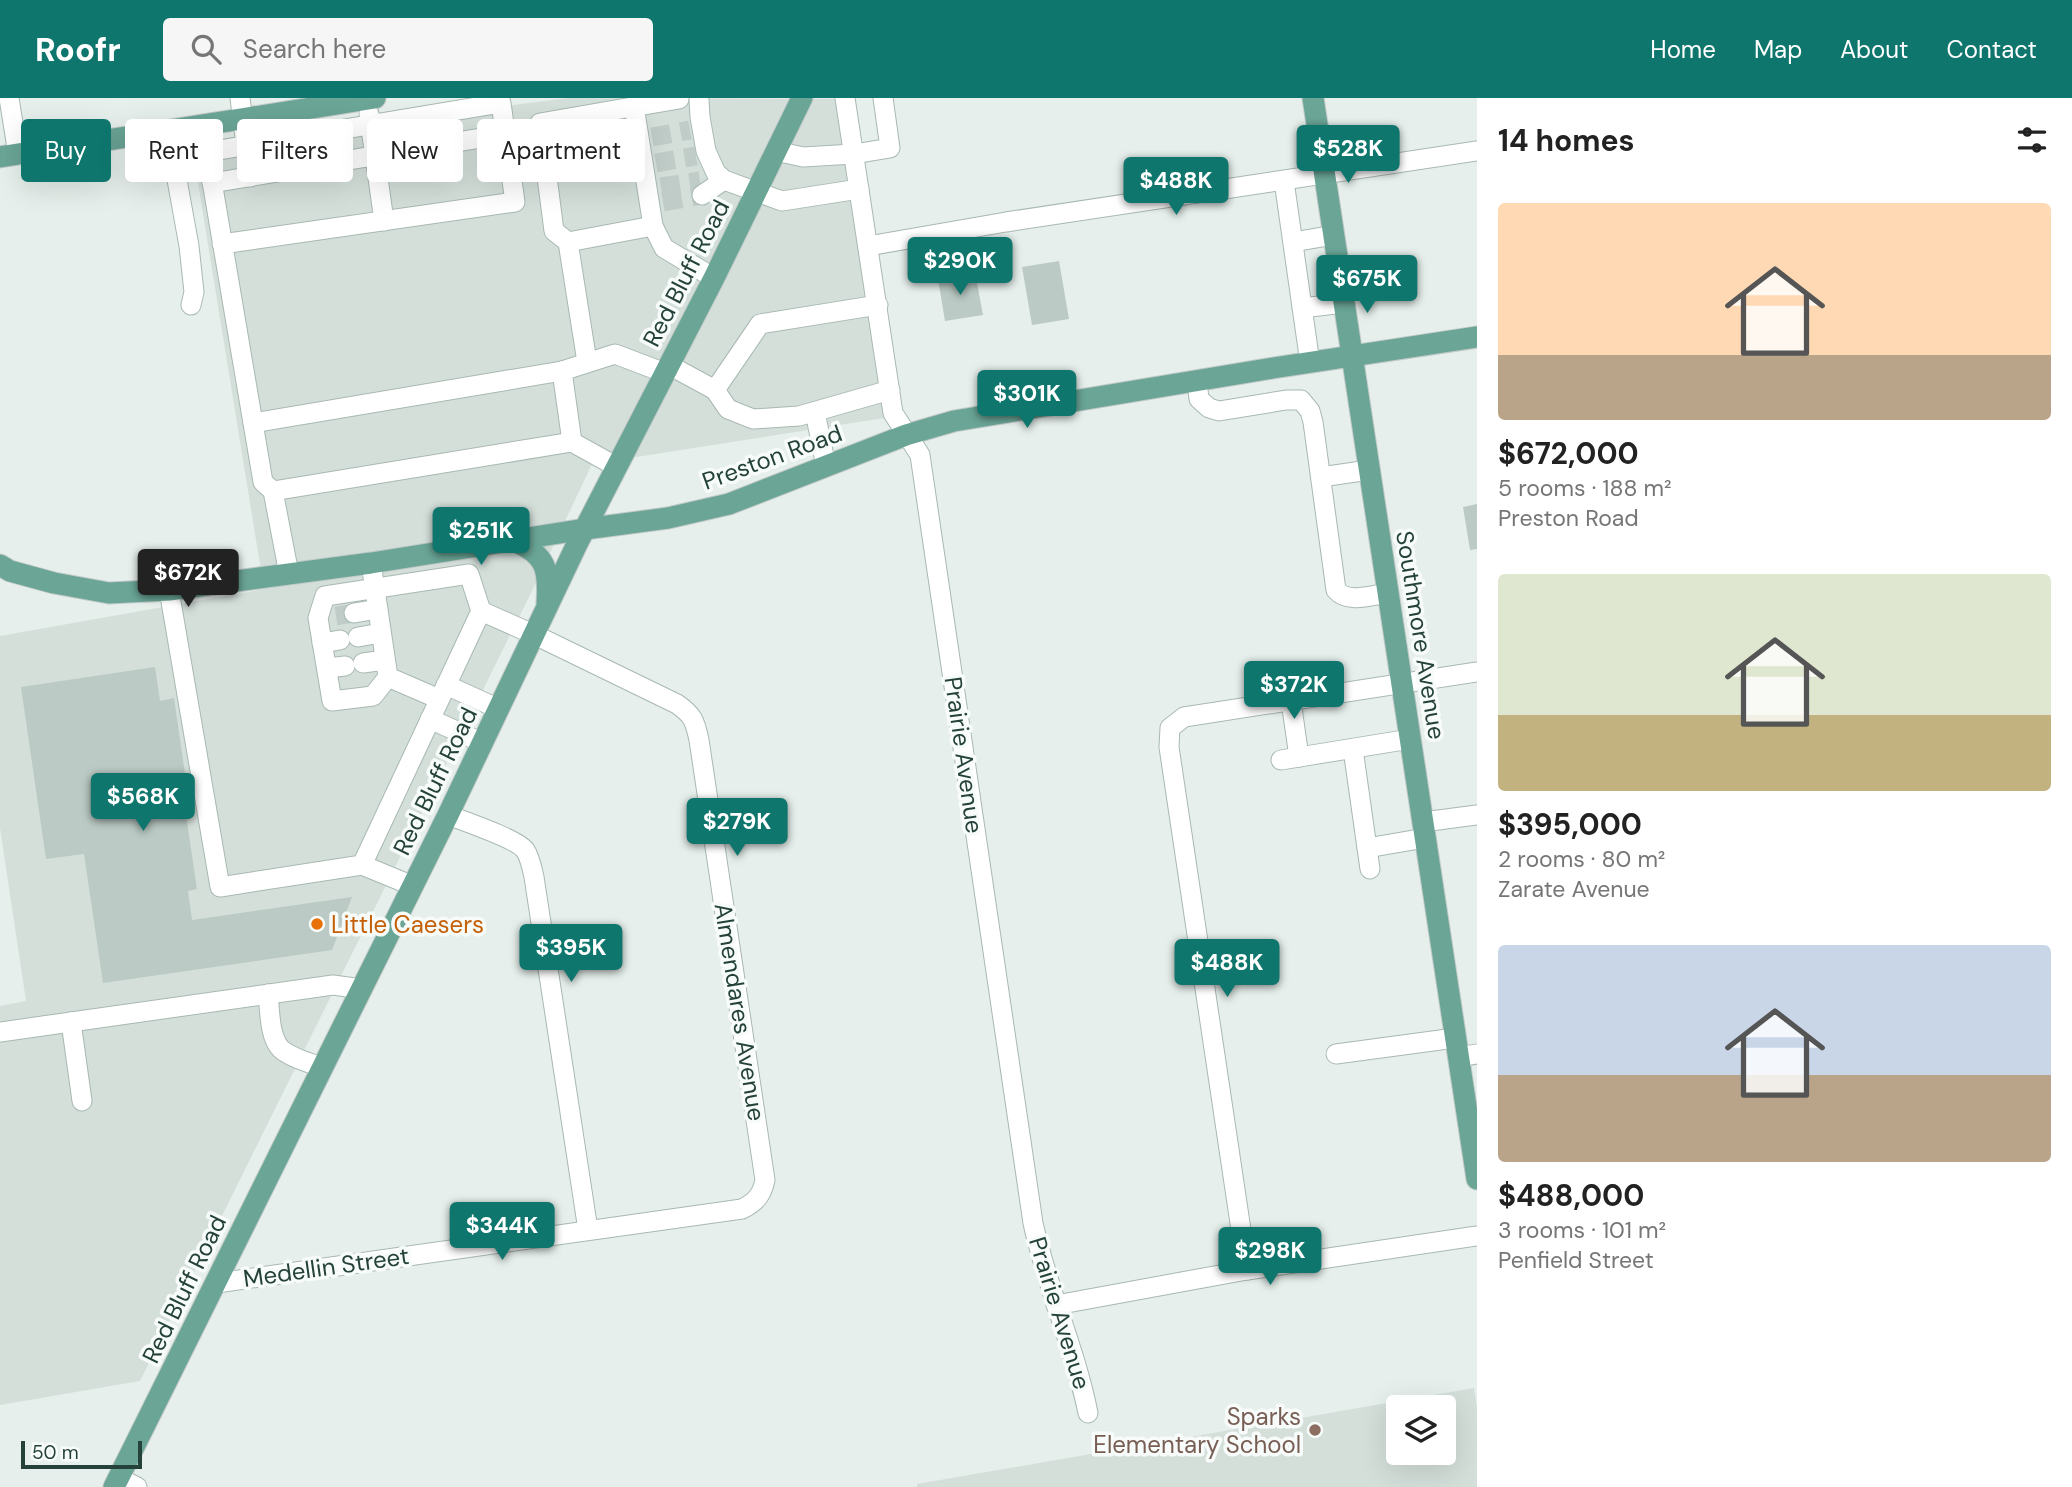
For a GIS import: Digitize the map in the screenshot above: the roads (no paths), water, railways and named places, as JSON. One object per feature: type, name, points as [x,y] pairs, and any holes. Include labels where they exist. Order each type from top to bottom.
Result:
[{"type":"main road","name":"Red Bluff Road","points":[[123,1484],[217,1283],[448,815],[585,529],[714,278],[802,98]]},
{"type":"main road","name":"Southmore Avenue","points":[[1313,98],[1424,830],[1463,1050],[1477,1179]]},
{"type":"main road","points":[[204,119],[241,108],[371,99]]},
{"type":"main road","points":[[9,156],[125,137]]},
{"type":"main road","name":"Preston Road","points":[[0,565],[54,583],[109,593],[169,590],[371,563],[668,518],[729,504],[906,435],[954,421],[1477,337]]},
{"type":"main road","points":[[514,541],[531,548],[542,561],[548,579],[547,608]]},
{"type":"street","points":[[9,98],[9,156]]},
{"type":"street","points":[[587,362],[568,242],[554,231],[540,122],[679,98],[705,99],[696,129],[701,155],[722,178],[782,201],[859,188]]},
{"type":"street","name":"Prairie Avenue","points":[[845,98],[893,414],[920,455],[1033,1223],[1056,1305],[1081,1377],[1088,1413]]},
{"type":"street","points":[[776,152],[803,157],[854,154],[890,148],[883,98]]},
{"type":"street","points":[[370,119],[371,99]]},
{"type":"street","points":[[398,119],[472,103],[501,103],[503,119]]},
{"type":"street","points":[[634,106],[646,139],[650,164],[655,196],[653,226],[664,248],[714,278]]},
{"type":"street","points":[[868,246],[1006,222],[1477,151]]},
{"type":"street","points":[[701,188],[722,178]]},
{"type":"street","points":[[237,179],[212,183],[263,482],[272,491],[289,574]]},
{"type":"street","points":[[1284,181],[1310,363]]},
{"type":"street","points":[[177,182],[189,246],[194,292],[191,305]]},
{"type":"street","points":[[379,182],[384,221]]},
{"type":"street","points":[[222,244],[515,202],[512,182]]},
{"type":"street","points":[[568,242],[653,226]]},
{"type":"street","points":[[1293,242],[1334,235]]},
{"type":"street","points":[[1302,308],[1344,303]]},
{"type":"street","points":[[715,390],[760,324],[878,305]]},
{"type":"street","points":[[253,423],[562,371],[615,354],[667,369],[715,390],[728,409],[753,419],[799,416],[890,390]]},
{"type":"street","points":[[562,371],[572,442]]},
{"type":"street","points":[[1197,381],[1199,399],[1209,408],[1219,411],[1301,400],[1310,411],[1313,422],[1336,590],[1341,596],[1348,598],[1388,593]]},
{"type":"street","points":[[815,412],[826,466]]},
{"type":"street","points":[[272,491],[572,442],[617,467]]},
{"type":"street","points":[[1321,477],[1369,470]]},
{"type":"street","points":[[362,865],[481,611],[461,549]]},
{"type":"street","points":[[371,563],[375,589],[378,609],[381,634],[387,668],[373,696],[332,701],[345,666],[336,616],[325,596],[375,589],[469,574]]},
{"type":"street","points":[[169,590],[220,887],[362,865],[413,886]]},
{"type":"street","points":[[336,616],[378,609]]},
{"type":"street","name":"Almendares Avenue","points":[[481,611],[677,704],[689,712],[695,722],[765,1180],[762,1193]]},
{"type":"street","points":[[340,640],[381,634]]},
{"type":"street","points":[[345,666],[387,668],[442,692],[499,709]]},
{"type":"street","points":[[1248,1270],[1169,747],[1170,727],[1184,717],[1477,671]]},
{"type":"street","points":[[1291,701],[1290,759],[1410,739]]},
{"type":"street","points":[[430,719],[483,743]]},
{"type":"street","points":[[1353,748],[1370,869]]},
{"type":"street","points":[[448,815],[510,840],[524,848],[530,861],[588,1230]]},
{"type":"street","points":[[1367,848],[1477,815]]},
{"type":"street","points":[[0,1032],[332,985],[362,989]]},
{"type":"street","points":[[268,994],[278,1046],[323,1068]]},
{"type":"street","points":[[71,1022],[82,1101]]},
{"type":"street","points":[[1336,1054],[1463,1050]]},
{"type":"street","name":"Medellin Street","points":[[217,1283],[742,1209],[754,1203],[762,1193]]},
{"type":"street","points":[[1056,1305],[1248,1270],[1477,1236]]},
{"type":"tunnel","points":[[652,137],[690,130]]},
{"type":"tunnel","points":[[656,163],[696,156]]},
{"type":"tunnel","points":[[661,187],[700,181]]},
{"type":"tunnel","points":[[663,202],[702,195]]},
{"type":"tunnel","points":[[336,616],[354,613]]},
{"type":"place","name":"Little Caesers","points":[[317,924]]},
{"type":"place","name":"Sparks Elementary School","points":[[1315,1430]]}]
